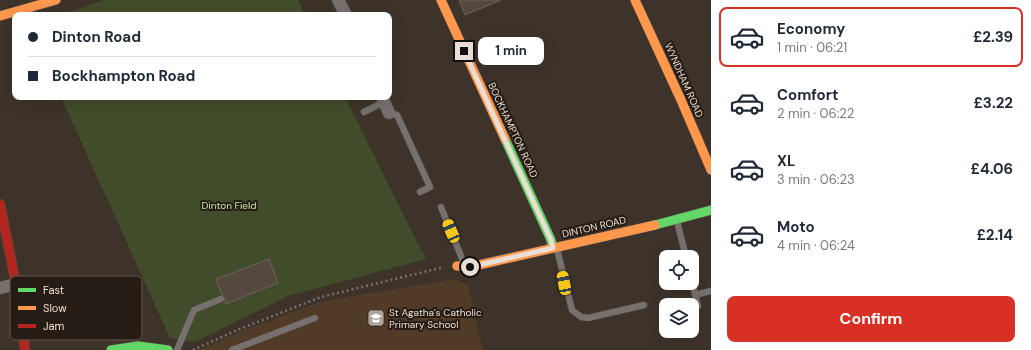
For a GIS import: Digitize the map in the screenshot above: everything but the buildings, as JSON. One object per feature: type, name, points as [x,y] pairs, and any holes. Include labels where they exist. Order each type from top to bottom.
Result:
[{"type":"street","points":[[0,16],[25,6],[56,0]]},
{"type":"street","points":[[338,0],[344,12]]},
{"type":"street","name":"BOCKHAMPTON ROAD","points":[[441,0],[555,248]]},
{"type":"street","name":"WYNDHAM ROAD","points":[[635,0],[711,170]]},
{"type":"street","points":[[0,204],[14,276]]},
{"type":"street","name":"DINTON ROAD","points":[[461,267],[555,248],[676,220],[711,210]]},
{"type":"street","points":[[0,288],[10,286]]},
{"type":"street","points":[[24,340],[25,350]]},
{"type":"street","points":[[111,350],[138,346],[168,350]]},
{"type":"lane","points":[[364,112],[385,104],[397,115],[430,187],[420,192]]},
{"type":"lane","points":[[441,207],[461,267]]},
{"type":"lane","points":[[676,220],[684,250]]},
{"type":"lane","points":[[555,248],[567,295],[572,310],[576,314],[581,317],[588,318],[644,305]]},
{"type":"lane","points":[[694,290],[696,298]]},
{"type":"lane","points":[[695,294],[711,291]]},
{"type":"lane","points":[[177,350],[194,310],[221,298]]},
{"type":"lane","points":[[232,350],[315,318]]},
{"type":"path","points":[[193,350],[240,329],[321,297],[436,269],[461,267]]},
{"type":"shaded area","name":"St Agatha's Catholic Primary School","points":[[455,279],[468,285],[483,350],[199,350],[240,332],[314,304],[335,299]]},
{"type":"green space","points":[[105,0],[298,0],[304,12],[68,12]]},
{"type":"green space","name":"Dinton Field","points":[[62,100],[346,100],[426,259],[288,296],[195,342],[170,338]]},
{"type":"traffic: fast","points":[[505,139],[551,240],[553,248]]},
{"type":"traffic: fast","points":[[655,225],[711,210]]},
{"type":"traffic: fast","points":[[111,350],[138,346],[168,350]]},
{"type":"traffic: slow","points":[[14,12],[56,0]]},
{"type":"traffic: slow","points":[[441,0],[505,139]]},
{"type":"traffic: slow","points":[[635,0],[711,170]]},
{"type":"traffic: slow","points":[[0,16],[12,13]]},
{"type":"traffic: slow","points":[[457,266],[470,267],[655,225]]},
{"type":"traffic: jam","points":[[0,204],[14,276]]},
{"type":"traffic: jam","points":[[24,340],[25,350]]},
{"type":"place","name":"St Agatha's Catholic Primary School","points":[[376,318]]},
{"type":"route","points":[[464,51],[551,240],[553,248],[470,267]]}]
